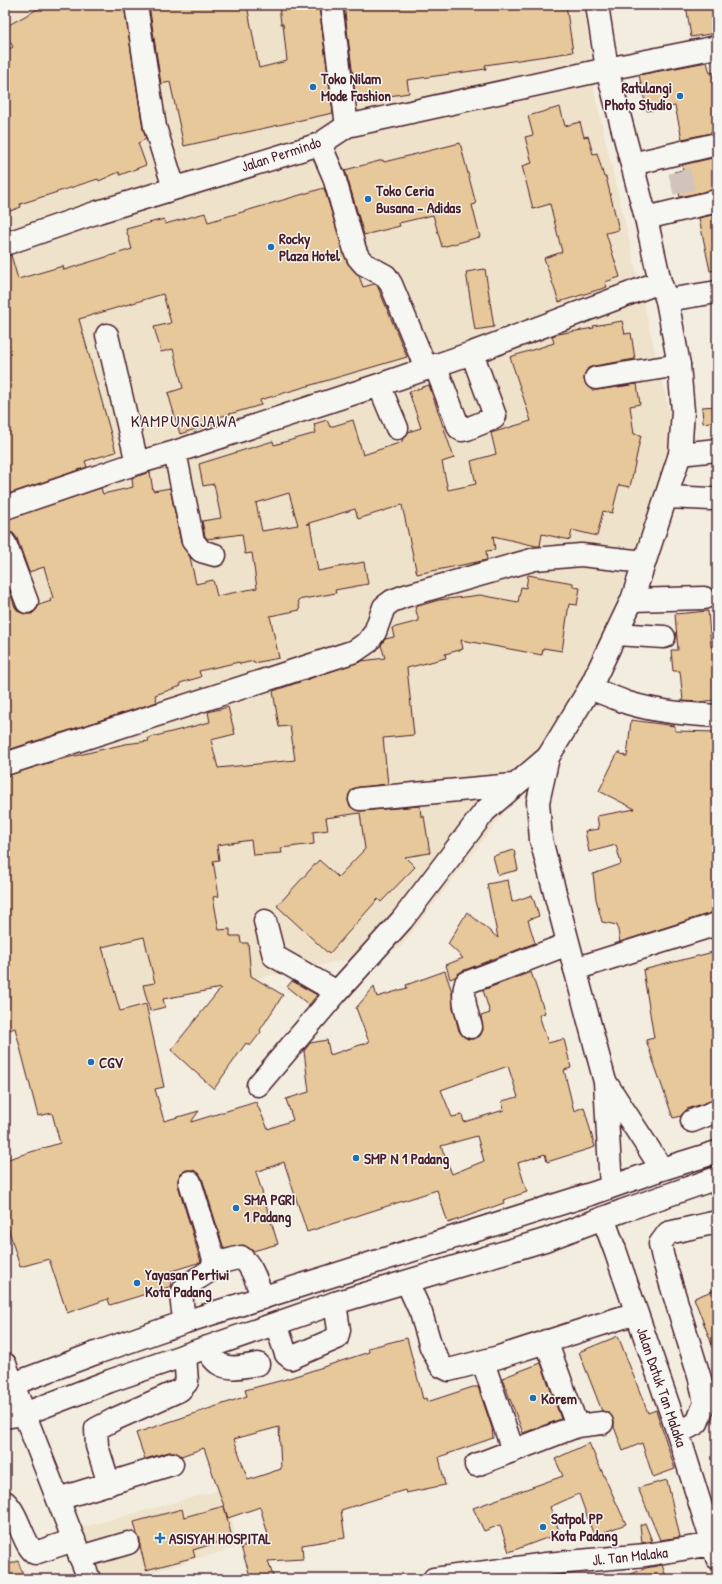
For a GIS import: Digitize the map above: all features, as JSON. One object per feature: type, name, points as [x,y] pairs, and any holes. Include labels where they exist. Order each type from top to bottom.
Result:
[{"type":"main road","points":[[136,5],[155,127],[174,188]]},
{"type":"main road","points":[[331,5],[347,126]]},
{"type":"main road","points":[[597,5],[607,69],[646,218],[679,365],[683,411],[680,454],[632,600],[590,688],[548,757],[538,802],[541,840],[605,1082],[611,1187]]},
{"type":"main road","name":"Jalan Permindo","points":[[5,244],[98,212],[320,144],[347,126],[717,46]]},
{"type":"main road","points":[[320,144],[334,177],[355,250],[364,264],[379,271],[389,280],[459,428],[467,429],[494,418],[495,416],[472,353]]},
{"type":"main road","points":[[632,164],[677,163],[717,144]]},
{"type":"main road","points":[[646,218],[717,200]]},
{"type":"main road","points":[[5,508],[138,463],[379,386],[430,367],[663,291],[717,292]]},
{"type":"main road","points":[[107,335],[138,463]]},
{"type":"main road","points":[[596,378],[679,365]]},
{"type":"main road","points":[[379,386],[398,428]]},
{"type":"main road","points":[[680,454],[717,450]]},
{"type":"main road","points":[[175,452],[193,541],[201,551],[215,555]]},
{"type":"main road","points":[[666,497],[711,499]]},
{"type":"main road","points":[[5,543],[27,602]]},
{"type":"main road","points":[[5,764],[355,651],[368,642],[375,632],[384,608],[392,601],[405,596],[535,559],[581,555],[644,562]]},
{"type":"main road","points":[[632,600],[704,598]]},
{"type":"main road","points":[[616,634],[664,637]]},
{"type":"main road","points":[[590,688],[628,702],[661,710],[684,714],[717,716]]},
{"type":"main road","points":[[258,1085],[337,992],[402,920],[485,811],[548,757]]},
{"type":"main road","points":[[360,799],[514,785]]},
{"type":"main road","points":[[265,921],[274,956],[337,992]]},
{"type":"main road","points":[[575,968],[717,924]]},
{"type":"main road","points":[[471,1027],[465,1007],[464,990],[466,983],[568,944]]},
{"type":"main road","points":[[605,1082],[662,1169]]},
{"type":"main road","points":[[692,1121],[717,1111]]},
{"type":"main road","points":[[9,1388],[96,1353],[185,1322],[717,1152]]},
{"type":"main road","points":[[15,1415],[335,1303],[545,1240],[602,1218],[717,1178]]},
{"type":"main road","points":[[185,1322],[182,1302],[184,1287],[212,1269],[214,1264],[214,1259],[190,1182]]},
{"type":"main road","name":"Jalan Datuk Tan Malaka","points":[[602,1218],[615,1250],[678,1433],[715,1551]]},
{"type":"main road","points":[[678,1433],[697,1423],[705,1403],[700,1379],[660,1244],[668,1233],[717,1222]]},
{"type":"main road","points":[[214,1264],[241,1257],[251,1269],[263,1298]]},
{"type":"main road","points":[[406,1282],[421,1313],[432,1346],[441,1366],[449,1370],[483,1362],[636,1313]]},
{"type":"main road","points":[[276,1324],[286,1354],[291,1358],[337,1338],[339,1330],[335,1303]]},
{"type":"main road","points":[[546,1341],[577,1426]]},
{"type":"main road","points":[[205,1348],[218,1363],[229,1367],[241,1368],[258,1364]]},
{"type":"main road","points":[[109,1484],[97,1446],[96,1429],[180,1390],[187,1382],[185,1355]]},
{"type":"main road","points":[[483,1362],[513,1451]]},
{"type":"main road","points":[[5,1364],[15,1415],[58,1499],[89,1579]]},
{"type":"main road","points":[[476,1465],[577,1426],[602,1423]]},
{"type":"main road","points":[[58,1499],[172,1464]]},
{"type":"main road","points":[[5,1502],[17,1519],[30,1550],[35,1553],[128,1543]]},
{"type":"main road","name":"Jl. Tan Malaka","points":[[434,1579],[548,1572],[646,1555],[715,1551]]},
{"type":"shaded area","points":[[5,5],[584,5],[595,95],[675,436],[595,663],[504,813],[400,948],[5,1033]]},
{"type":"shaded area","name":"ASISYAH HOSPITAL","points":[[223,1489],[239,1547],[127,1579],[99,1579],[80,1528]]},
{"type":"building","points":[[45,5],[124,5],[143,129],[146,139],[138,143],[146,165],[120,175],[119,172],[99,181],[98,179],[20,204],[21,207],[5,213],[5,51],[13,47],[5,32],[5,27]]},
{"type":"building","points":[[149,5],[247,5],[259,68],[287,61],[283,24],[281,24],[279,5],[317,5],[317,8],[319,7],[333,113],[184,146],[170,82],[161,84]]},
{"type":"building","points":[[344,5],[392,5],[392,8],[410,5],[566,5],[573,52],[485,65],[486,69],[407,80],[409,93],[356,101]]},
{"type":"building","points":[[686,5],[717,5],[717,33],[691,37]]},
{"type":"building","name":"Ratulangi Photo Studio","points":[[707,62],[710,73],[713,72],[717,93],[717,132],[682,139],[675,106],[647,111],[639,75]]},
{"type":"building","points":[[560,107],[565,126],[580,122],[584,137],[588,136],[593,154],[597,153],[604,177],[606,177],[619,230],[606,233],[620,277],[605,282],[607,287],[559,302],[544,258],[562,252],[550,204],[533,209],[522,166],[532,163],[525,137],[533,135],[528,116]]},
{"type":"building","points":[[460,143],[476,204],[472,205],[480,237],[442,247],[433,215],[399,223],[400,226],[364,235],[345,170]]},
{"type":"building","points":[[717,157],[717,189],[680,197],[674,172],[683,170],[682,165]]},
{"type":"building","points":[[324,188],[347,262],[359,276],[363,287],[374,284],[377,285],[407,357],[260,400],[261,405],[219,417],[221,421],[180,434],[168,393],[183,388],[173,349],[161,352],[154,327],[171,323],[163,294],[79,319],[116,452],[85,461],[87,467],[5,495],[5,256],[11,255],[18,279],[63,266],[64,270],[132,249],[126,229],[164,219],[165,224],[205,213],[208,222]]},
{"type":"building","points":[[717,214],[717,270],[710,271],[699,218]]},
{"type":"building","points":[[485,269],[494,327],[475,330],[466,272]]},
{"type":"building","points":[[622,321],[625,334],[631,333],[635,359],[588,368],[585,373],[584,380],[587,386],[592,390],[637,384],[640,404],[630,406],[634,434],[641,435],[630,487],[619,485],[612,513],[603,511],[597,536],[572,530],[570,540],[542,534],[540,546],[536,546],[493,536],[495,550],[486,551],[487,560],[417,574],[402,505],[358,519],[355,509],[306,524],[310,524],[318,571],[364,562],[368,584],[335,590],[336,593],[298,600],[300,610],[270,616],[279,658],[254,663],[254,661],[240,664],[239,662],[199,671],[201,677],[180,683],[181,686],[155,695],[157,702],[5,751],[5,579],[15,607],[19,612],[32,614],[39,605],[51,601],[50,599],[53,598],[44,567],[29,572],[17,538],[13,533],[5,531],[5,520],[101,488],[103,494],[133,487],[132,478],[150,472],[153,491],[170,488],[181,543],[190,557],[196,584],[213,580],[217,596],[257,588],[252,553],[245,554],[242,534],[207,539],[205,536],[202,521],[221,518],[214,484],[203,486],[199,464],[273,441],[274,445],[316,433],[314,424],[327,420],[330,427],[353,420],[363,455],[402,442],[402,440],[407,436],[408,432],[421,428],[409,392],[429,385],[454,458],[442,462],[448,490],[476,484],[471,461],[496,454],[491,433],[531,421],[510,357],[554,343],[552,336],[594,328],[593,326]],"holes":[[[289,493],[298,525],[262,531],[256,503]]]},
{"type":"building","points":[[717,406],[717,421],[703,423],[702,407]]},
{"type":"building","points":[[528,575],[573,583],[573,587],[580,588],[577,605],[569,604],[562,651],[543,648],[542,655],[461,640],[463,649],[445,654],[446,658],[407,668],[414,735],[383,738],[388,784],[353,789],[349,794],[348,801],[350,806],[355,810],[361,811],[420,806],[421,817],[424,816],[430,853],[405,857],[415,867],[381,902],[378,899],[329,954],[277,906],[319,860],[338,877],[365,849],[360,813],[326,818],[328,830],[313,832],[314,844],[281,848],[282,853],[253,855],[251,840],[217,845],[219,860],[213,861],[219,896],[213,897],[219,930],[230,929],[230,936],[240,936],[241,943],[248,943],[251,976],[283,995],[260,1030],[261,1032],[250,1046],[246,1043],[214,1089],[171,1050],[221,988],[163,999],[165,1007],[150,1011],[143,985],[155,983],[144,937],[102,947],[120,1011],[146,1004],[164,1087],[155,1089],[164,1121],[199,1111],[191,1122],[256,1102],[268,1129],[293,1120],[286,1099],[309,1092],[304,1051],[310,1043],[327,1040],[330,1055],[369,1042],[356,1008],[374,987],[377,997],[407,988],[406,985],[445,971],[452,992],[453,1008],[459,1031],[468,1039],[474,1039],[480,1036],[483,1030],[481,1016],[490,1013],[483,990],[531,972],[545,1013],[539,1015],[548,1043],[564,1039],[571,1068],[564,1070],[574,1111],[584,1107],[595,1147],[547,1162],[545,1154],[518,1163],[527,1192],[503,1200],[504,1203],[448,1223],[437,1190],[307,1232],[284,1162],[256,1172],[278,1244],[253,1251],[244,1245],[224,1249],[202,1178],[199,1173],[193,1170],[186,1170],[181,1173],[178,1179],[178,1185],[201,1262],[168,1272],[172,1286],[110,1305],[108,1299],[67,1313],[49,1259],[20,1267],[5,1218],[5,1160],[60,1143],[52,1113],[38,1116],[15,1028],[5,1031],[5,776],[58,760],[125,744],[149,741],[148,738],[210,722],[208,712],[228,707],[235,734],[211,740],[218,768],[295,760],[290,726],[279,727],[273,691],[362,661],[385,658],[381,645],[385,639],[394,637],[392,628],[419,621],[415,607],[439,600],[480,595],[518,602],[521,587],[526,588]],"holes":[[[508,1066],[518,1097],[502,1101],[504,1110],[464,1122],[462,1115],[452,1117],[441,1090]],[[477,1136],[484,1161],[452,1174],[441,1146]]]},
{"type":"building","points":[[708,611],[711,647],[717,646],[717,680],[714,681],[716,700],[698,702],[683,701],[680,671],[673,671],[671,650],[678,650],[675,614]]},
{"type":"building","points":[[631,720],[675,726],[675,731],[717,732],[717,911],[620,942],[617,925],[602,922],[596,899],[593,874],[621,864],[616,845],[589,852],[585,831],[599,829],[597,816],[635,809],[599,791],[618,752],[627,757]]},
{"type":"building","points":[[514,850],[518,870],[498,875],[493,856]]},
{"type":"building","points":[[508,880],[512,902],[532,895],[539,916],[528,920],[535,943],[462,971],[450,979],[446,965],[463,958],[448,944],[467,912],[498,938],[487,884]]},
{"type":"building","points":[[717,951],[717,1099],[687,1109],[681,1116],[673,1118],[646,1040],[654,1038],[643,970]]},
{"type":"building","points":[[292,981],[317,995],[309,1005],[287,987]]},
{"type":"building","points":[[717,1289],[717,1355],[716,1355],[694,1298]]},
{"type":"building","points":[[618,1336],[648,1413],[656,1410],[675,1469],[653,1477],[642,1443],[623,1451],[614,1427],[612,1416],[607,1412],[602,1411],[579,1352]]},
{"type":"building","points":[[407,1338],[423,1399],[426,1398],[427,1402],[473,1387],[478,1387],[492,1428],[493,1438],[439,1457],[445,1485],[406,1493],[405,1490],[341,1510],[345,1538],[302,1545],[303,1559],[268,1561],[274,1579],[251,1579],[241,1547],[269,1538],[260,1507],[228,1518],[204,1448],[181,1456],[175,1452],[169,1452],[145,1459],[136,1433],[247,1396],[245,1390],[283,1380],[369,1352],[368,1348]],"holes":[[[279,1427],[281,1469],[248,1480],[234,1439]]]},
{"type":"building","name":"Korem","points":[[541,1363],[561,1419],[523,1433],[502,1378]]},
{"type":"building","points":[[589,1443],[626,1524],[594,1536],[579,1494],[550,1507],[560,1533],[509,1552],[500,1525],[484,1531],[473,1508],[563,1476],[555,1459]]},
{"type":"building","points":[[667,1480],[680,1537],[660,1540],[638,1488]]},
{"type":"building","points":[[224,1506],[232,1538],[193,1550],[195,1557],[146,1570],[140,1540],[134,1522],[182,1509],[184,1517]]},
{"type":"building","points":[[645,1523],[652,1541],[642,1543],[640,1525]]},
{"type":"building","points":[[18,1561],[25,1579],[5,1579],[5,1566]]},
{"type":"building","points":[[662,1565],[667,1579],[619,1579],[646,1568]]},
{"type":"tunnel","points":[[679,171],[688,206]]},
{"type":"place","name":"Toko Nilam Mode Fashion","points":[[313,87]]},
{"type":"place","name":"Ratulangi Photo Studio","points":[[680,96]]},
{"type":"place","name":"Toko Ceria Busana - Adidas","points":[[368,199]]},
{"type":"place","name":"Rocky Plaza Hotel","points":[[271,247]]},
{"type":"place","name":"CGV","points":[[91,1062]]},
{"type":"place","name":"SMP N 1 Padang","points":[[356,1158]]},
{"type":"place","name":"SMA PGRI 1 Padang","points":[[236,1208]]},
{"type":"place","name":"Yayasan Pertiwi Kota Padang","points":[[137,1283]]},
{"type":"place","name":"Korem","points":[[533,1398]]},
{"type":"place","name":"Satpol PP Kota Padang","points":[[543,1527]]},
{"type":"place","name":"ASISYAH HOSPITAL","points":[[160,1538]]},
{"type":"district","name":"KAMPUNGJAWA","points":[[184,420]]}]
